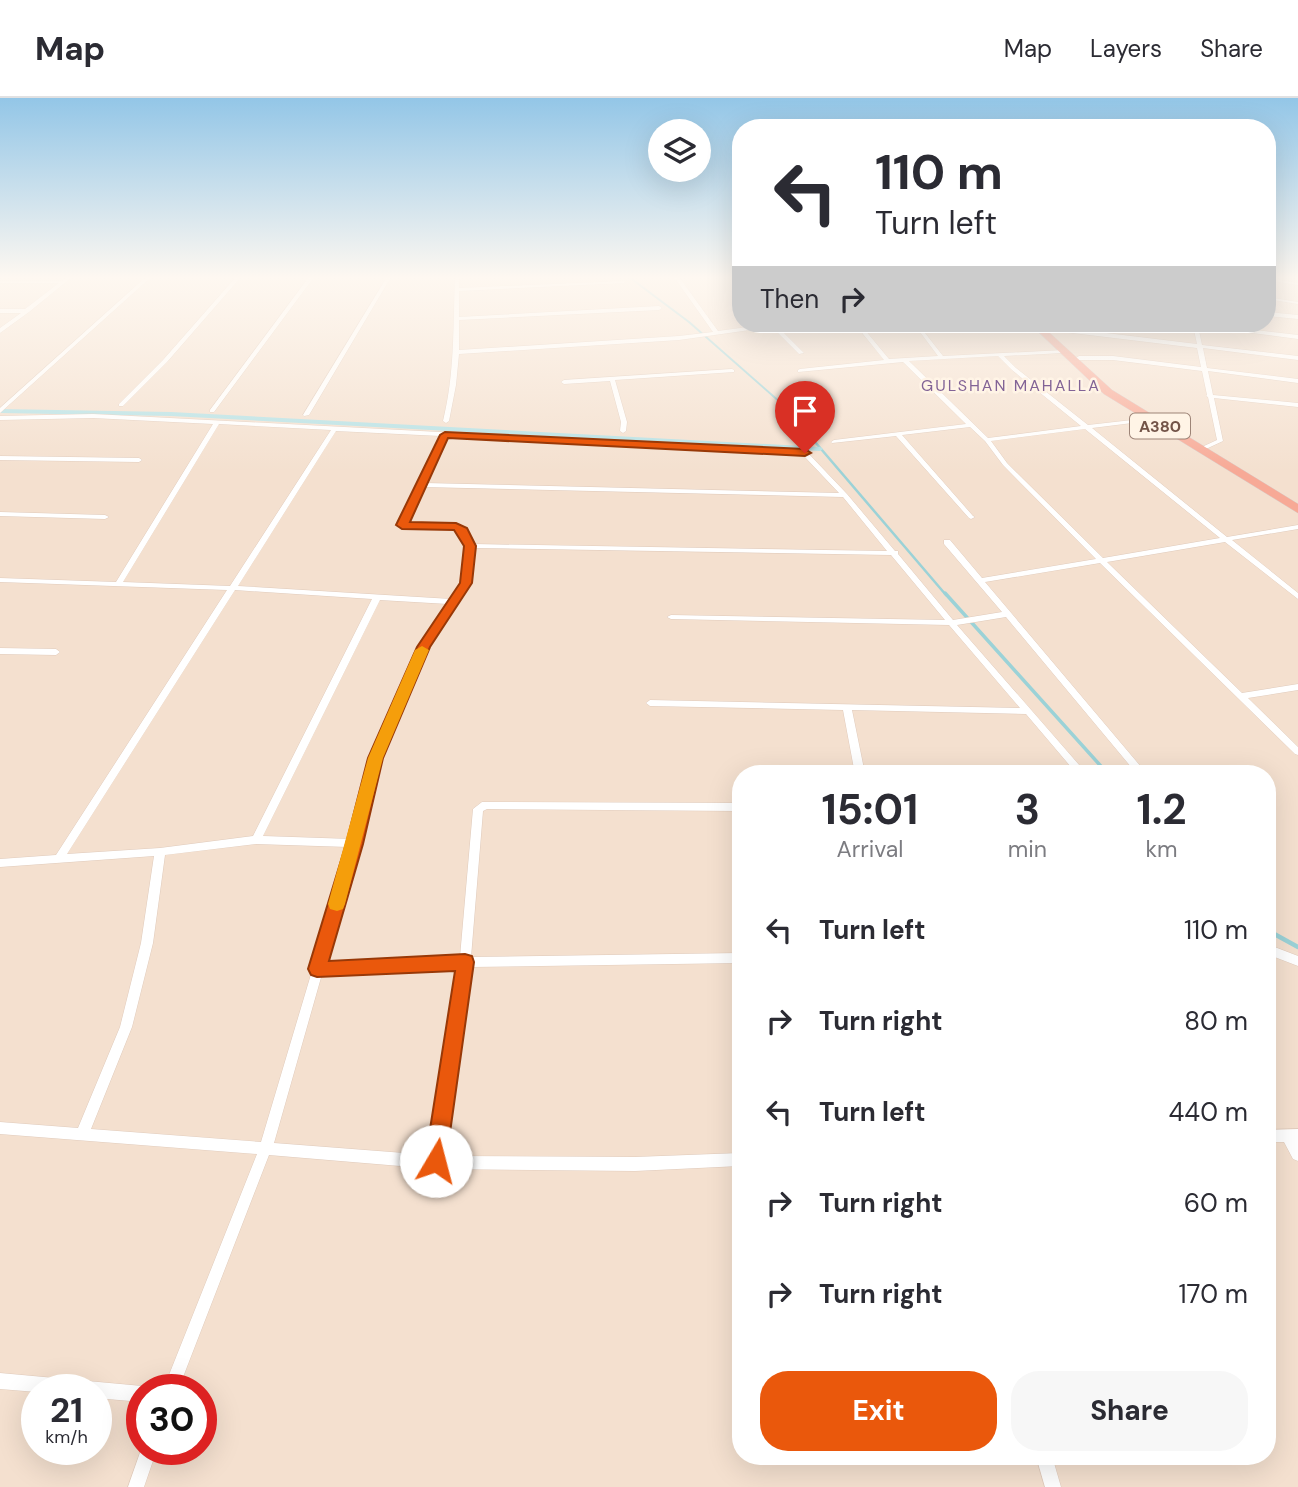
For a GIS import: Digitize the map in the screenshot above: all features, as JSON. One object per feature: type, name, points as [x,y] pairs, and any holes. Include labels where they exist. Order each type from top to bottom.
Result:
[{"type":"highway","name":"A380","points":[[1053,342],[1093,381],[1148,419],[1298,509]]},
{"type":"highway","name":"A380","points":[[1062,342],[1120,395],[1298,503]]},
{"type":"street","points":[[0,411],[77,342]]},
{"type":"street","points":[[121,405],[182,342]]},
{"type":"street","points":[[212,411],[264,342]]},
{"type":"street","points":[[306,415],[350,342]]},
{"type":"street","points":[[446,421],[451,404],[457,342]]},
{"type":"street","points":[[457,352],[600,342]]},
{"type":"street","points":[[790,342],[801,353]]},
{"type":"street","points":[[872,342],[888,361]]},
{"type":"street","points":[[930,342],[942,358]]},
{"type":"street","points":[[1166,342],[1298,358]]},
{"type":"street","points":[[1197,342],[1220,441],[1206,447]]},
{"type":"street","points":[[800,372],[888,361],[1062,351]]},
{"type":"street","points":[[1000,355],[1298,597]]},
{"type":"street","points":[[1079,358],[1113,358],[1298,381]]},
{"type":"street","points":[[905,361],[987,440],[1005,464],[1102,561],[1298,752]]},
{"type":"street","points":[[564,383],[732,371]]},
{"type":"street","points":[[612,379],[624,422],[623,431]]},
{"type":"street","points":[[1209,396],[1296,405],[1298,418]]},
{"type":"street","points":[[0,404],[8,404]]},
{"type":"street","points":[[0,418],[93,416],[805,453],[955,622],[1075,765]]},
{"type":"street","points":[[987,440],[1148,419]]},
{"type":"street","points":[[119,583],[217,423]]},
{"type":"street","points":[[834,442],[970,425]]},
{"type":"street","points":[[60,859],[335,428]]},
{"type":"street","points":[[898,434],[971,517]]},
{"type":"street","points":[[176,1374],[265,1150],[355,844],[376,758],[423,647],[466,583],[470,546],[463,531],[456,526],[402,525],[445,435]]},
{"type":"street","points":[[0,458],[139,460]]},
{"type":"street","points":[[422,485],[845,495]]},
{"type":"street","points":[[0,514],[105,517]]},
{"type":"street","points":[[980,581],[1298,527]]},
{"type":"street","points":[[947,542],[1135,765]]},
{"type":"street","points":[[470,546],[895,554]]},
{"type":"street","points":[[0,580],[232,588],[454,603]]},
{"type":"street","points":[[256,840],[377,597]]},
{"type":"street","points":[[671,617],[955,622],[1008,614]]},
{"type":"street","points":[[0,651],[56,652]]},
{"type":"street","points":[[1240,696],[1298,687]]},
{"type":"street","points":[[650,704],[1027,711]]},
{"type":"street","points":[[847,708],[858,765]]},
{"type":"street","points":[[436,1161],[465,962],[478,809],[485,805],[732,807]]},
{"type":"street","points":[[0,863],[160,852],[256,840],[355,844]]},
{"type":"street","points":[[82,1134],[126,1027],[146,943],[160,852]]},
{"type":"street","points":[[1276,952],[1298,961]]},
{"type":"street","points":[[317,969],[465,962],[732,958]]},
{"type":"street","points":[[0,1128],[436,1161],[635,1164],[732,1160]]},
{"type":"street","points":[[1292,1135],[1298,1154]]},
{"type":"street","points":[[0,1381],[21,1383]]},
{"type":"street","points":[[136,1487],[144,1465]]},
{"type":"street","points":[[1047,1465],[1053,1487]]},
{"type":"shaded area","points":[[0,342],[1298,342],[1298,1487],[0,1487]]},
{"type":"waterway","points":[[712,342],[781,403],[793,417]]},
{"type":"waterway","points":[[0,411],[171,414],[820,449]]},
{"type":"waterway","points":[[792,415],[946,595]]},
{"type":"waterway","points":[[945,593],[1100,765]]},
{"type":"waterway","points":[[1276,935],[1298,947]]},
{"type":"slow traffic","points":[[337,904],[376,758],[422,650]]},
{"type":"district","name":"GULSHAN MAHALLA","points":[[1011,385]]},
{"type":"route","points":[[436,1161],[465,962],[317,969],[355,844],[376,758],[423,647],[466,583],[470,546],[463,531],[456,526],[402,525],[445,435],[488,435],[805,453]]}]
